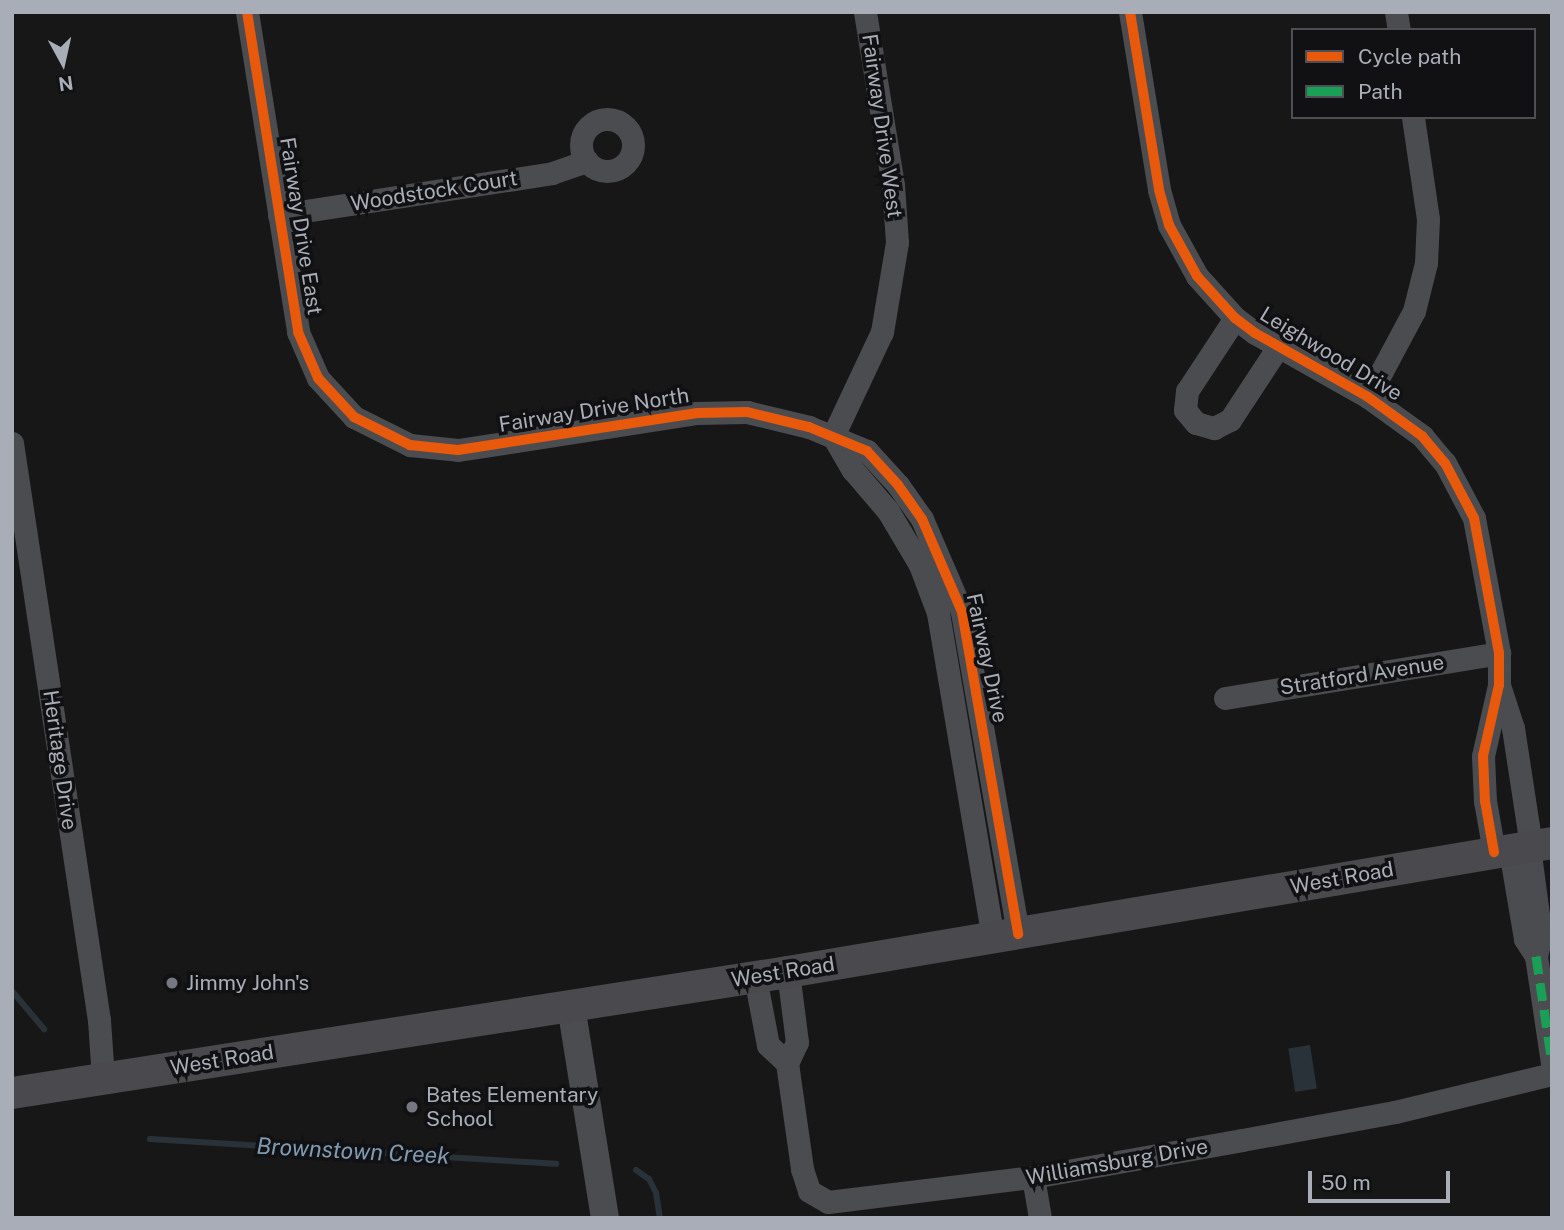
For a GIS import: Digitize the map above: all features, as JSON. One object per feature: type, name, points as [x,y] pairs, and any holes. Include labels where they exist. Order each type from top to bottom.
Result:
[{"type":"main road","name":"West Road","points":[[12,1093],[788,972],[1523,848]]},
{"type":"street","name":"Fairway Drive East","points":[[247,12],[279,215],[306,356],[332,398],[363,424]]},
{"type":"street","name":"Fairway Drive West","points":[[833,436],[882,332],[897,242],[893,185],[865,12]]},
{"type":"street","name":"Leighwood Drive","points":[[1130,12],[1159,190],[1169,225],[1197,276],[1235,318],[1278,347],[1368,397],[1422,436],[1462,492],[1484,558],[1499,653],[1499,685],[1483,756],[1485,801],[1523,848]]},
{"type":"street","points":[[1368,397],[1414,311],[1426,263],[1428,219],[1413,119]]},
{"type":"street","name":"Woodstock Court","points":[[279,215],[552,173],[587,161]]},
{"type":"street","name":"Leighwood Drive","points":[[1235,318],[1187,391],[1185,410],[1196,423],[1214,428],[1230,421],[1278,347]]},
{"type":"street","name":"Fairway Drive North","points":[[363,424],[410,445],[458,450],[723,411],[779,417],[833,436]]},
{"type":"street","name":"Fairway Drive","points":[[833,436],[867,451],[922,519],[962,612],[978,699],[1006,936]]},
{"type":"street","name":"Fairway Drive","points":[[833,436],[920,565],[938,613],[954,703],[1006,936]]},
{"type":"street","name":"Heritage Drive","points":[[12,443],[99,1020],[103,1078]]},
{"type":"street","name":"Stratford Avenue","points":[[1225,698],[1499,653]]},
{"type":"street","name":"Leighwood Drive","points":[[1499,685],[1513,728],[1523,848]]},
{"type":"street","name":"Fairway Drive","points":[[954,703],[978,699]]},
{"type":"street","points":[[1523,848],[1541,937],[1536,956],[1552,1063]]},
{"type":"street","name":"Williamsburg Drive","points":[[788,972],[797,1042],[787,1063],[804,1180],[820,1199],[836,1203],[1033,1177],[1395,1112],[1552,1074]]},
{"type":"street","name":"Williamsburg Drive","points":[[755,977],[768,1045],[787,1063]]},
{"type":"street","points":[[571,1006],[606,1218]]},
{"type":"street","points":[[1033,1177],[1040,1218]]},
{"type":"shaded area","points":[[1310,1045],[1317,1088],[1295,1092],[1288,1048]]},
{"type":"waterway","name":"Brownstown Creek","points":[[12,991],[44,1029]]},
{"type":"waterway","name":"Brownstown Creek","points":[[150,1139],[556,1164]]},
{"type":"waterway","name":"Brownstown Creek","points":[[636,1170],[649,1179],[656,1193],[660,1218]]},
{"type":"marked path","points":[[1536,956],[1552,1063]]},
{"type":"cycle path","points":[[247,12],[298,332],[318,378],[354,417],[410,445],[458,450],[697,413],[747,412],[809,427],[867,451],[898,485],[922,519],[962,612],[1018,934]]},
{"type":"cycle path","points":[[1130,12],[1159,190],[1169,225],[1197,276],[1235,318],[1255,333],[1368,397],[1422,436],[1445,463],[1474,518],[1499,653],[1499,685],[1483,756],[1485,801],[1494,852]]},
{"type":"place","name":"Jimmy John's","points":[[172,983]]},
{"type":"place","name":"Bates Elementary School","points":[[412,1107]]}]
